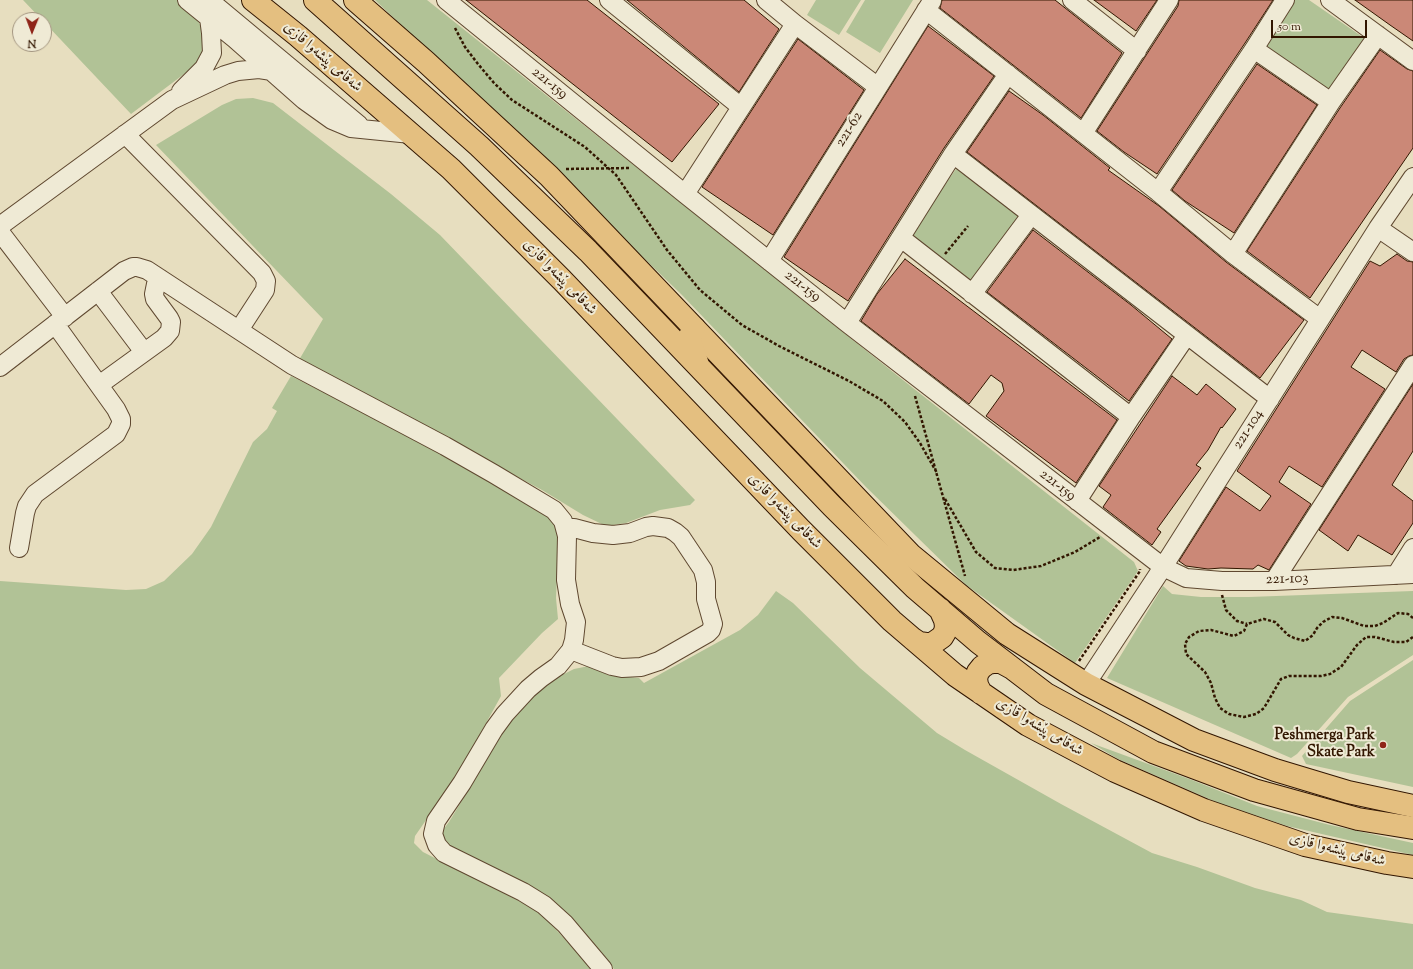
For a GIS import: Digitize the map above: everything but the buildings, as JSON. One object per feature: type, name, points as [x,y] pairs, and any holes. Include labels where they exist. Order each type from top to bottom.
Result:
[{"type":"main road","name":"شەقامی پێشەوا قازی","points":[[253,0],[298,36],[451,169],[562,280],[801,530],[892,621],[955,675],[1028,725],[1115,771],[1204,810],[1305,845],[1387,863],[1413,867]]},
{"type":"main road","points":[[315,0],[479,146],[588,251],[832,506],[915,588],[978,642],[1046,694],[1153,752],[1254,790],[1358,819],[1413,828]]},
{"type":"main road","points":[[355,0],[426,62],[549,176],[911,554],[1007,634],[1086,684],[1194,740],[1275,770],[1348,792],[1413,806]]},
{"type":"main road","points":[[694,328],[690,336],[690,341],[698,366]]},
{"type":"main road","points":[[913,639],[920,643],[926,644],[937,641],[942,637],[946,626],[940,609]]},
{"type":"main road","points":[[981,693],[976,685],[976,678],[982,667],[988,663],[1001,662],[1015,670]]},
{"type":"street","points":[[187,0],[272,71],[304,100],[332,120],[351,128],[365,131],[411,134]]},
{"type":"street","points":[[209,0],[365,131]]},
{"type":"street","points":[[609,0],[741,107]]},
{"type":"street","points":[[766,0],[878,87]]},
{"type":"street","points":[[1072,0],[1137,51]]},
{"type":"street","points":[[1084,132],[1169,0]]},
{"type":"street","points":[[1158,192],[1285,0]]},
{"type":"street","points":[[1330,0],[1413,61]]},
{"type":"street","name":"221-159","points":[[450,1],[685,194],[847,323],[1163,567]]},
{"type":"street","points":[[929,5],[1008,74],[1084,132],[1233,254],[1320,319]]},
{"type":"street","name":"221-62","points":[[769,261],[929,5]]},
{"type":"street","points":[[172,100],[204,68],[212,53],[209,18]]},
{"type":"street","points":[[685,194],[795,24]]},
{"type":"street","points":[[1233,254],[1331,102],[1378,35]]},
{"type":"street","points":[[1254,49],[1331,102]]},
{"type":"street","points":[[0,226],[172,100],[225,75],[238,71],[259,69],[272,71]]},
{"type":"street","points":[[847,323],[953,154],[1008,74]]},
{"type":"street","points":[[125,134],[262,273],[266,281],[265,290],[239,330]]},
{"type":"street","points":[[953,154],[1270,399]]},
{"type":"street","name":"221-104","points":[[1086,684],[1163,567],[1378,228],[1413,177]]},
{"type":"street","points":[[972,294],[1031,215]]},
{"type":"street","points":[[1378,228],[1413,252]]},
{"type":"street","points":[[0,232],[60,320],[121,419],[119,429],[112,437],[35,494],[27,506],[19,548]]},
{"type":"street","points":[[901,238],[1131,417]]},
{"type":"street","points":[[0,366],[124,271],[133,267],[142,268],[292,365],[445,446],[548,506],[559,515],[566,528],[566,580],[570,604],[576,622],[571,650],[558,666],[528,689],[505,714],[494,729],[462,784],[436,821],[433,834],[437,845],[444,853],[523,892],[544,905],[565,924],[603,969]]},
{"type":"street","points":[[99,385],[168,335],[171,326],[169,318],[155,299],[154,294],[156,284],[161,279]]},
{"type":"street","points":[[98,291],[144,352]]},
{"type":"street","points":[[1077,501],[1131,417],[1187,335]]},
{"type":"street","points":[[1274,581],[1413,365]]},
{"type":"street","points":[[566,528],[613,535],[630,533],[653,526],[668,528],[675,532],[681,537],[703,570],[706,582],[706,599],[713,624],[708,633],[659,661],[641,667],[622,668],[612,666],[571,650]]},
{"type":"street","points":[[1405,574],[1413,548]]},
{"type":"street","name":"221-103","points":[[1163,567],[1186,578],[1222,580],[1274,581],[1405,574]]},
{"type":"path","points":[[455,27],[465,46],[478,64],[494,83],[512,100],[585,147],[616,175],[667,250],[700,290],[742,325],[779,346],[849,380],[883,401],[905,422],[920,443],[937,473]]},
{"type":"path","points":[[564,169],[631,168]]},
{"type":"path","points":[[936,265],[968,226]]},
{"type":"path","points":[[915,394],[965,577]]},
{"type":"path","points":[[943,495],[976,552],[995,568],[1012,570],[1041,566],[1075,552],[1103,536]]},
{"type":"path","points":[[1222,580],[1222,596],[1226,610],[1237,621],[1247,624],[1264,619],[1274,622],[1288,635],[1305,641],[1313,635],[1323,622],[1332,617],[1342,618],[1364,626],[1375,626],[1383,623],[1398,613],[1408,614],[1413,618]]},
{"type":"path","points":[[1247,624],[1244,631],[1234,636],[1211,630],[1200,631],[1189,637],[1185,644],[1186,654],[1205,672],[1211,683],[1215,698],[1220,708],[1229,714],[1244,717],[1256,714],[1264,708],[1281,679],[1288,676],[1321,676],[1330,674],[1341,667],[1357,645],[1366,637],[1375,637],[1394,642],[1406,642],[1413,637]]},
{"type":"green space","points":[[23,0],[177,0],[198,21],[203,30],[204,59],[131,114],[52,30],[52,12],[34,12]]},
{"type":"green space","points":[[375,0],[427,0],[913,388],[1134,562],[1138,571],[1075,663],[966,585],[866,487],[681,294]]},
{"type":"green space","points":[[816,0],[861,0],[839,35],[807,15]]},
{"type":"green space","points":[[865,0],[913,0],[880,53],[846,32]]},
{"type":"green space","points":[[1295,0],[1309,0],[1367,40],[1330,93],[1263,45]]},
{"type":"green space","points":[[253,98],[273,103],[391,194],[440,235],[695,500],[690,505],[660,510],[626,523],[606,526],[583,515],[542,490],[299,360],[323,319],[156,145],[222,105],[236,99]]},
{"type":"green space","points":[[956,169],[1022,215],[973,284],[907,238]]},
{"type":"green space","points":[[291,376],[474,470],[547,514],[559,531],[556,598],[558,619],[542,633],[499,678],[501,696],[458,774],[415,836],[414,843],[423,852],[542,914],[592,969],[0,969],[0,581],[126,590],[146,589],[164,581],[192,554],[211,527],[253,442],[267,429],[277,411],[272,408]]},
{"type":"green space","points":[[1163,586],[1172,594],[1201,597],[1249,597],[1413,591],[1413,655],[1348,697],[1297,754],[1291,758],[1107,678]]},
{"type":"green space","points":[[776,591],[793,603],[860,668],[937,733],[965,750],[1152,853],[1197,867],[1255,888],[1301,900],[1327,912],[1413,924],[1413,969],[614,969],[593,945],[444,841],[442,831],[449,822],[510,721],[548,682],[574,669],[589,666],[608,675],[639,678],[644,683],[740,630],[758,615]]},
{"type":"green space","points":[[1413,660],[1413,787],[1306,764],[1302,756],[1350,701]]},
{"type":"green space","points":[[1091,743],[1192,780],[1257,806],[1330,825],[1413,843],[1413,855],[1287,826],[1216,802],[1118,759]]},
{"type":"place","name":"Peshmerga Park Skate Park","points":[[1383,745]]}]
